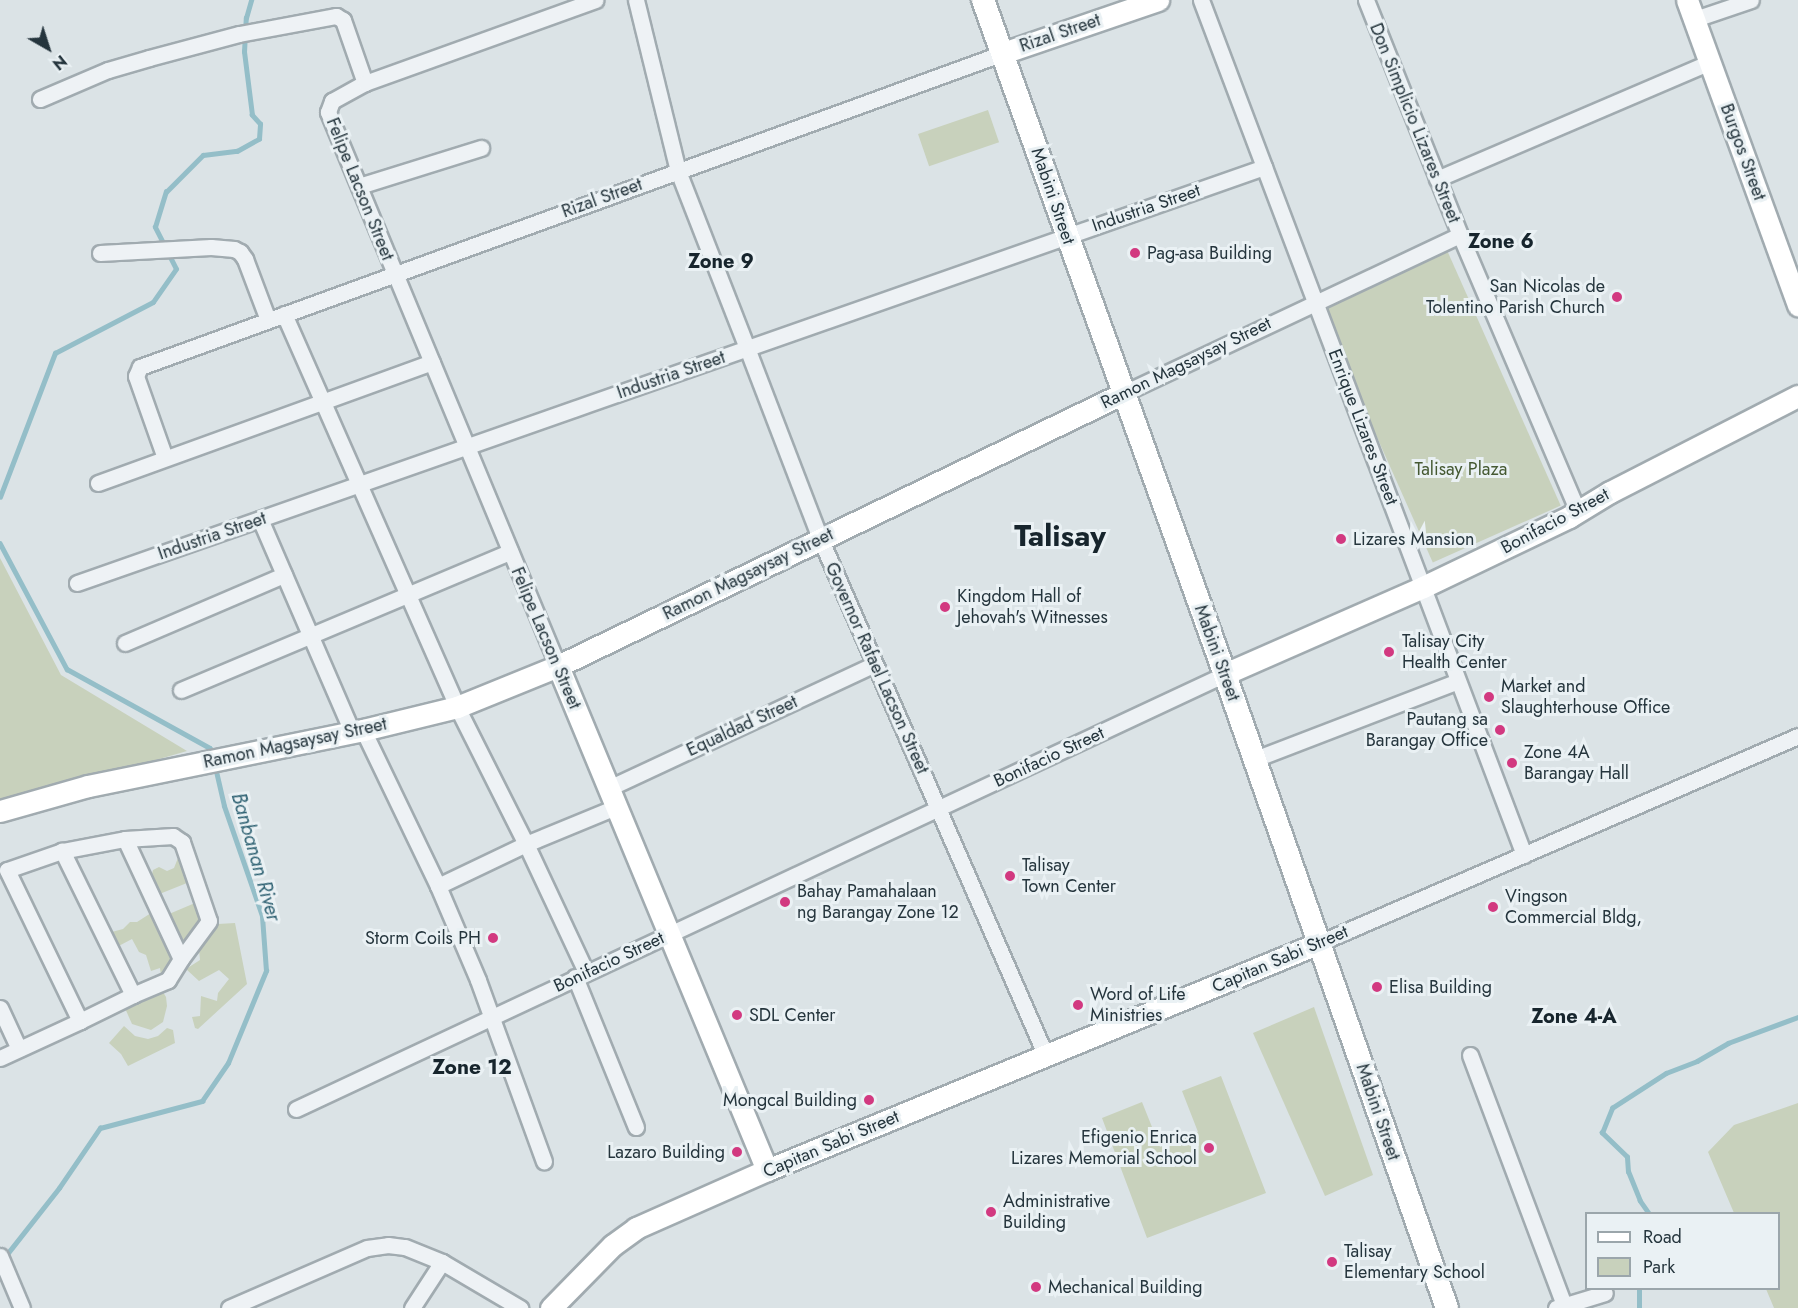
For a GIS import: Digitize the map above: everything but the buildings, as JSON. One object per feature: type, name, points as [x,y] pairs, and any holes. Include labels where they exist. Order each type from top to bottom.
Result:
[{"type":"main road","name":"Mabini Street","points":[[983,0],[1225,674],[1447,1308]]},
{"type":"street","points":[[40,99],[108,70],[239,34],[294,22],[340,17],[365,83],[595,0]]},
{"type":"street","name":"Governor Rafael Lacson Street","points":[[636,0],[678,171],[820,538],[1046,1056]]},
{"type":"street","name":"Rizal Street","points":[[165,458],[136,371],[140,367],[1003,52],[1158,0]]},
{"type":"street","name":"Enrique Lizares Street","points":[[1201,0],[1524,855]]},
{"type":"street","name":"Don Simplicio Lizares Street","points":[[1366,0],[1460,235],[1578,511]]},
{"type":"street","points":[[1691,10],[1751,0]]},
{"type":"street","name":"Burgos Street","points":[[1691,10],[1798,304]]},
{"type":"street","points":[[1437,179],[1710,62]]},
{"type":"street","name":"Felipe Lacson Street","points":[[365,83],[328,106],[328,112],[767,1170]]},
{"type":"street","points":[[359,186],[482,148]]},
{"type":"street","name":"Industria Street","points":[[77,583],[1264,167]]},
{"type":"street","name":"Ramon Magsaysay Street","points":[[0,811],[88,786],[357,731],[457,707],[558,666],[1315,301],[1460,235]]},
{"type":"street","points":[[100,253],[211,247],[240,252],[268,320]]},
{"type":"street","points":[[284,314],[457,707],[526,844],[581,974],[636,1127]]},
{"type":"street","points":[[98,483],[432,362]]},
{"type":"street","name":"Bonifacio Street","points":[[296,1109],[1225,674],[1423,587],[1578,511],[1610,492],[1798,396]]},
{"type":"street","points":[[260,519],[310,635],[438,886],[492,1018],[544,1161]]},
{"type":"street","points":[[181,690],[510,552]]},
{"type":"street","points":[[125,643],[284,575]]},
{"type":"street","name":"Equaldad Street","points":[[438,886],[526,844],[613,797],[875,664]]},
{"type":"street","points":[[1255,759],[1458,681]]},
{"type":"street","name":"Capitan Sabi Street","points":[[551,1308],[613,1245],[636,1228],[767,1170],[1319,943],[1798,736]]},
{"type":"street","points":[[0,1058],[80,1021],[133,996],[168,980],[209,921],[182,842],[173,836],[125,839],[62,851],[4,871],[80,1021]]},
{"type":"street","points":[[125,839],[181,959]]},
{"type":"street","points":[[62,851],[133,996]]},
{"type":"street","points":[[0,1008],[19,1049]]},
{"type":"street","points":[[1470,1055],[1561,1307],[1605,1293]]},
{"type":"street","points":[[229,1308],[367,1248],[388,1245],[405,1247],[442,1262],[520,1308]]},
{"type":"street","points":[[411,1308],[442,1262]]},
{"type":"street","points":[[3,1264],[22,1308]]},
{"type":"green space","points":[[988,110],[999,142],[929,166],[918,134]]},
{"type":"green space","name":"Talisay Plaza","points":[[1446,248],[1561,506],[1433,563],[1318,305]]},
{"type":"green space","points":[[0,558],[61,675],[187,751],[0,805]]},
{"type":"green space","points":[[180,853],[207,921],[179,948],[156,898],[162,897],[169,914],[195,903],[187,883],[157,895],[151,878],[153,870],[159,867],[167,871],[174,868]]},
{"type":"green space","points":[[151,913],[158,917],[179,959],[170,971],[161,976],[160,968],[151,971],[146,955],[139,952],[132,939],[113,949],[108,933],[123,929],[130,922],[137,922]]},
{"type":"green space","points":[[235,923],[247,984],[198,1029],[195,1028],[192,1017],[200,1016],[201,996],[217,1001],[218,993],[229,979],[219,970],[199,981],[186,969],[200,960],[199,949],[218,924]]},
{"type":"green space","points":[[163,992],[167,1006],[163,1022],[151,1030],[132,1024],[124,1006]]},
{"type":"green space","points":[[1314,1007],[1373,1175],[1325,1196],[1253,1033]]},
{"type":"green space","points":[[124,1026],[135,1036],[148,1039],[158,1036],[167,1028],[173,1030],[175,1043],[128,1066],[121,1054],[109,1043]]},
{"type":"green space","points":[[1221,1076],[1266,1193],[1147,1238],[1102,1118],[1142,1102],[1160,1147],[1198,1132],[1182,1091]]},
{"type":"green space","points":[[1798,1103],[1798,1308],[1774,1308],[1766,1290],[1780,1290],[1780,1212],[1734,1212],[1708,1152],[1734,1125]]},
{"type":"waterway","name":"Banbanan River","points":[[164,245],[155,227],[166,192],[203,155],[237,151],[259,139],[260,124],[252,115],[244,52],[246,18],[251,0]]},
{"type":"waterway","name":"Banbanan River","points":[[0,497],[55,353],[153,302],[176,269],[168,253]]},
{"type":"waterway","name":"Banbanan River","points":[[0,543],[67,669],[210,748],[212,756]]},
{"type":"waterway","name":"Banbanan River","points":[[4,1258],[59,1188],[100,1128],[202,1101],[228,1063],[266,971],[262,916],[224,806],[215,767]]},
{"type":"waterway","points":[[1648,1212],[1640,1201],[1628,1172],[1627,1157],[1602,1133],[1612,1108],[1666,1073],[1697,1061],[1728,1043],[1798,1017]]},
{"type":"waterway","points":[[1639,1290],[1639,1308]]},
{"type":"place","name":"Pag-asa Building","points":[[1135,253]]},
{"type":"place","name":"San Nicolas de Tolentino Parish Church","points":[[1617,297]]},
{"type":"place","name":"Lizares Mansion","points":[[1341,539]]},
{"type":"place","name":"Kingdom Hall of Jehovah's Witnesses","points":[[945,607]]},
{"type":"place","name":"Talisay City Health Center","points":[[1389,652]]},
{"type":"place","name":"Market and Slaughterhouse Office","points":[[1489,697]]},
{"type":"place","name":"Pautang sa Barangay Office","points":[[1500,730]]},
{"type":"place","name":"Zone 4A Barangay Hall","points":[[1512,763]]},
{"type":"place","name":"Talisay Town Center","points":[[1010,876]]},
{"type":"place","name":"Bahay Pamahalaan ng Barangay Zone 12","points":[[785,902]]},
{"type":"place","name":"Vingson Commercial Bldg,","points":[[1493,907]]},
{"type":"place","name":"Storm Coils PH","points":[[493,938]]},
{"type":"place","name":"Elisa Building","points":[[1377,987]]},
{"type":"place","name":"Word of Life Ministries","points":[[1078,1005]]},
{"type":"place","name":"SDL Center","points":[[737,1015]]},
{"type":"place","name":"Mongcal Building","points":[[869,1100]]},
{"type":"place","name":"Efigenio Enrica Lizares Memorial School","points":[[1209,1148]]},
{"type":"place","name":"Lazaro Building","points":[[737,1152]]},
{"type":"place","name":"Administrative Building","points":[[991,1212]]},
{"type":"place","name":"Talisay Elementary School","points":[[1332,1262]]},
{"type":"place","name":"Mechanical Building","points":[[1036,1287]]},
{"type":"district","name":"Zone 6","points":[[1501,241]]},
{"type":"district","name":"Zone 9","points":[[721,261]]},
{"type":"district","name":"Talisay","points":[[1060,536]]},
{"type":"district","name":"Zone 4-A","points":[[1574,1016]]},
{"type":"district","name":"Zone 12","points":[[472,1067]]}]
